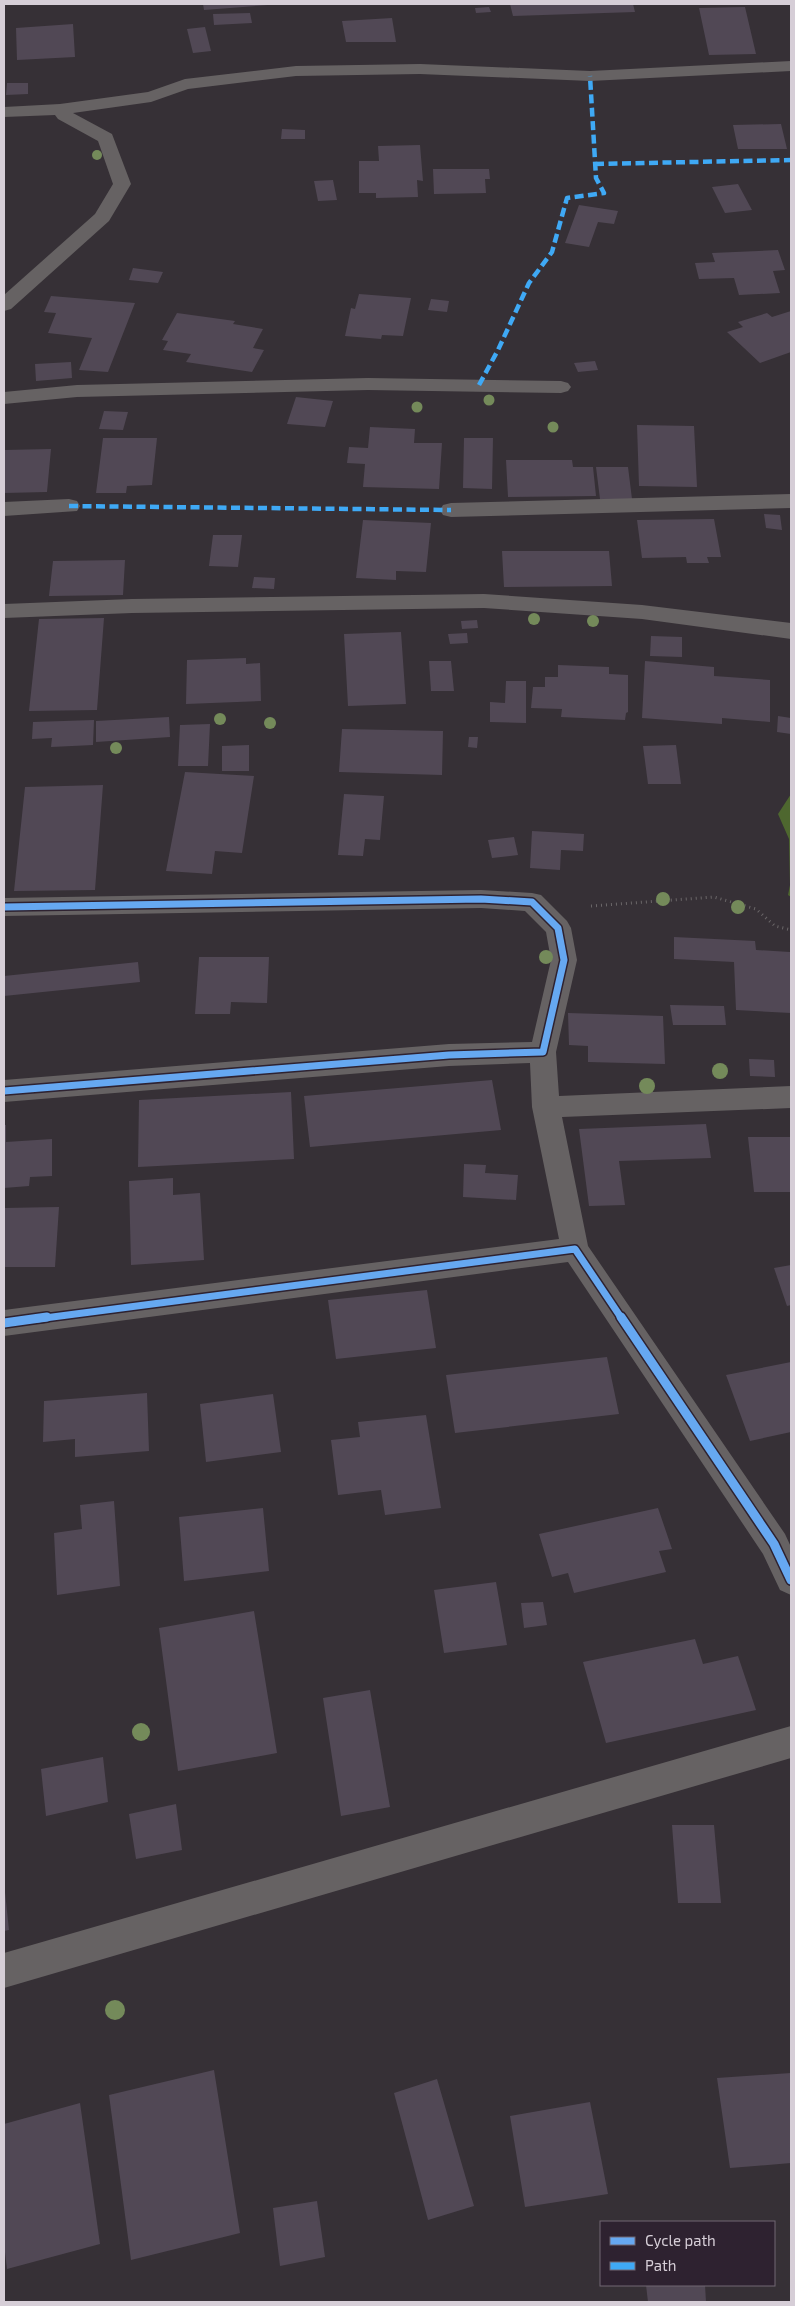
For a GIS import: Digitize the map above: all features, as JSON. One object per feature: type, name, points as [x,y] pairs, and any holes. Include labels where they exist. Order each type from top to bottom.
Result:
[{"type":"street","points":[[4,112],[60,109],[151,97],[185,84],[296,70],[420,69],[590,76],[791,66]]},
{"type":"street","points":[[4,305],[102,217],[122,184],[106,138],[64,115],[60,109]]},
{"type":"street","points":[[4,398],[77,391],[368,384],[560,387]]},
{"type":"street","points":[[451,510],[791,501]]},
{"type":"street","points":[[4,509],[69,506]]},
{"type":"street","points":[[4,611],[132,606],[484,601],[642,612],[791,631]]},
{"type":"street","points":[[4,907],[481,899],[532,902],[558,928],[564,960],[543,1052],[546,1107],[575,1249],[783,1539],[791,1580]]},
{"type":"street","points":[[4,1091],[449,1055],[543,1052]]},
{"type":"street","points":[[546,1107],[791,1096]]},
{"type":"street","points":[[4,1323],[575,1249]]},
{"type":"street","points":[[4,1971],[791,1742]]},
{"type":"path","points":[[540,910],[714,897],[756,909],[775,926],[791,930]]},
{"type":"green space","points":[[791,794],[791,897],[788,895],[790,885],[789,839],[778,814]]},
{"type":"building","points":[[203,4],[268,4],[268,5],[204,10]]},
{"type":"building","points":[[510,4],[633,4],[635,12],[513,16]]},
{"type":"building","points":[[489,7],[491,12],[476,13],[475,8]]},
{"type":"building","points":[[745,7],[756,54],[709,55],[699,8]]},
{"type":"building","points":[[250,13],[252,23],[214,25],[213,14]]},
{"type":"building","points":[[392,18],[396,42],[346,42],[342,21]]},
{"type":"building","points":[[73,24],[75,57],[17,60],[16,28]]},
{"type":"building","points":[[205,27],[211,51],[193,53],[187,29]]},
{"type":"building","points":[[7,83],[28,83],[28,94],[6,95]]},
{"type":"building","points":[[781,124],[787,149],[738,149],[733,125]]},
{"type":"building","points":[[282,129],[305,130],[305,139],[281,139]]},
{"type":"building","points":[[420,145],[423,181],[417,180],[418,197],[376,198],[376,193],[359,193],[359,161],[379,161],[378,146]]},
{"type":"building","points":[[433,169],[489,169],[490,179],[485,179],[486,193],[434,194]]},
{"type":"building","points":[[333,180],[337,200],[318,201],[314,181]]},
{"type":"building","points":[[738,184],[752,210],[725,213],[712,187]]},
{"type":"building","points":[[579,205],[618,211],[614,224],[598,222],[589,247],[565,243]]},
{"type":"building","points":[[778,250],[785,270],[773,271],[780,293],[739,295],[734,278],[699,279],[695,263],[715,262],[712,253]]},
{"type":"building","points":[[133,268],[163,272],[158,283],[129,280]]},
{"type":"building","points":[[359,294],[411,298],[403,336],[382,335],[381,339],[345,336],[351,308],[355,309]]},
{"type":"building","points":[[51,296],[135,303],[108,372],[79,370],[92,338],[48,333],[56,313],[44,312]]},
{"type":"building","points":[[431,299],[449,301],[447,312],[428,310]]},
{"type":"building","points":[[791,311],[791,352],[760,363],[727,332],[743,327],[738,322],[767,313],[772,317]]},
{"type":"building","points":[[177,313],[235,321],[233,324],[263,329],[253,348],[264,350],[252,372],[186,362],[191,354],[163,350],[168,341],[162,340]]},
{"type":"building","points":[[595,361],[598,370],[578,372],[574,363]]},
{"type":"building","points":[[71,362],[72,378],[36,381],[35,364]]},
{"type":"building","points":[[296,397],[333,401],[325,427],[287,424]]},
{"type":"building","points":[[104,411],[128,412],[123,430],[99,429]]},
{"type":"building","points":[[637,425],[694,426],[697,487],[639,486]]},
{"type":"building","points":[[370,427],[415,429],[414,443],[442,443],[439,489],[363,487],[365,464],[347,463],[349,447],[368,448]]},
{"type":"building","points":[[103,438],[157,438],[152,485],[127,486],[126,493],[96,493]]},
{"type":"building","points":[[464,438],[493,438],[492,489],[463,488]]},
{"type":"building","points":[[51,449],[47,492],[4,493],[4,450]]},
{"type":"building","points":[[506,460],[572,460],[573,467],[593,467],[596,496],[508,497]]},
{"type":"building","points":[[596,467],[628,467],[632,499],[600,499]]},
{"type":"building","points":[[764,514],[780,515],[782,530],[766,528]]},
{"type":"building","points":[[714,519],[721,557],[707,557],[709,563],[687,563],[686,557],[642,558],[637,520]]},
{"type":"building","points":[[363,520],[431,523],[426,572],[396,571],[396,580],[356,578]]},
{"type":"building","points":[[213,535],[242,535],[238,567],[209,566]]},
{"type":"building","points":[[502,551],[609,551],[612,586],[504,587]]},
{"type":"building","points":[[125,560],[123,595],[49,596],[53,561]]},
{"type":"building","points":[[254,577],[275,578],[274,589],[252,588]]},
{"type":"building","points":[[104,618],[97,710],[29,711],[39,619]]},
{"type":"building","points":[[477,620],[478,628],[462,629],[461,621]]},
{"type":"building","points":[[401,632],[406,704],[348,706],[344,634]]},
{"type":"building","points":[[467,633],[468,643],[450,644],[448,634]]},
{"type":"building","points":[[651,636],[682,637],[682,657],[650,656]]},
{"type":"building","points":[[246,658],[246,664],[260,663],[261,701],[186,704],[187,660]]},
{"type":"building","points":[[429,661],[451,661],[454,691],[431,691]]},
{"type":"building","points":[[645,661],[714,667],[714,676],[770,680],[770,722],[722,718],[722,724],[642,718]]},
{"type":"building","points":[[558,665],[609,667],[609,674],[628,675],[628,712],[626,713],[625,720],[561,717],[562,709],[531,708],[533,687],[545,687],[545,677],[558,677]]},
{"type":"building","points":[[506,681],[526,681],[526,723],[490,722],[490,702],[505,703]]},
{"type":"building","points":[[778,716],[791,718],[791,734],[777,732]]},
{"type":"building","points":[[169,717],[170,737],[96,742],[96,721]]},
{"type":"building","points":[[94,720],[93,745],[51,747],[52,738],[32,739],[33,722]]},
{"type":"building","points":[[210,724],[208,766],[178,766],[180,725]]},
{"type":"building","points":[[342,729],[443,731],[442,775],[339,772]]},
{"type":"building","points":[[469,737],[478,737],[477,748],[468,747]]},
{"type":"building","points":[[249,745],[249,771],[222,771],[222,746]]},
{"type":"building","points":[[676,745],[681,784],[648,784],[643,746]]},
{"type":"building","points":[[185,772],[254,776],[242,853],[215,851],[212,874],[166,871]]},
{"type":"building","points":[[103,785],[95,890],[14,891],[25,787]]},
{"type":"building","points":[[344,794],[384,796],[380,840],[365,839],[363,856],[338,855]]},
{"type":"building","points":[[532,831],[584,834],[583,851],[561,850],[560,870],[530,868]]},
{"type":"building","points":[[514,837],[518,855],[492,858],[488,840]]},
{"type":"building","points":[[674,937],[755,941],[756,950],[790,952],[791,1013],[736,1010],[734,962],[674,959]]},
{"type":"building","points":[[199,957],[269,957],[267,1003],[231,1002],[230,1014],[195,1014]]},
{"type":"building","points":[[138,962],[140,982],[4,996],[4,976]]},
{"type":"building","points":[[670,1005],[724,1006],[726,1025],[673,1025]]},
{"type":"building","points":[[568,1013],[663,1016],[665,1064],[588,1062],[588,1046],[569,1045]]},
{"type":"building","points":[[749,1059],[774,1060],[775,1077],[750,1076]]},
{"type":"building","points":[[492,1080],[501,1130],[310,1147],[304,1096]]},
{"type":"building","points":[[291,1092],[294,1159],[138,1167],[139,1100]]},
{"type":"building","points":[[706,1124],[711,1158],[619,1161],[625,1205],[589,1206],[579,1129]]},
{"type":"building","points":[[4,1125],[6,1125],[6,1142],[52,1139],[52,1176],[30,1177],[29,1186],[4,1188]]},
{"type":"building","points":[[748,1137],[791,1137],[791,1192],[754,1192]]},
{"type":"building","points":[[464,1164],[486,1165],[485,1173],[518,1175],[516,1200],[463,1197]]},
{"type":"building","points":[[173,1178],[173,1195],[200,1193],[204,1260],[131,1265],[129,1181]]},
{"type":"building","points":[[59,1207],[55,1267],[4,1267],[4,1208]]},
{"type":"building","points":[[791,1265],[791,1305],[787,1306],[774,1268]]},
{"type":"building","points":[[427,1290],[436,1348],[336,1359],[328,1300]]},
{"type":"building","points":[[607,1357],[619,1414],[455,1433],[446,1375]]},
{"type":"building","points":[[791,1362],[791,1432],[750,1441],[726,1375]]},
{"type":"building","points":[[147,1393],[149,1451],[75,1457],[75,1439],[43,1442],[44,1401]]},
{"type":"building","points":[[273,1394],[281,1452],[206,1462],[200,1404]]},
{"type":"building","points":[[426,1415],[441,1508],[385,1515],[381,1490],[338,1495],[331,1440],[360,1437],[358,1422]]},
{"type":"building","points":[[114,1501],[120,1586],[57,1595],[54,1533],[82,1529],[80,1505]]},
{"type":"building","points":[[263,1508],[269,1571],[184,1581],[179,1517]]},
{"type":"building","points":[[658,1508],[672,1549],[659,1551],[666,1572],[574,1593],[568,1573],[552,1577],[539,1534]]},
{"type":"building","points":[[496,1582],[507,1645],[444,1653],[434,1590]]},
{"type":"building","points":[[543,1602],[547,1625],[524,1628],[521,1603]]},
{"type":"building","points":[[254,1611],[277,1753],[178,1771],[159,1628]]},
{"type":"building","points":[[695,1639],[703,1664],[738,1656],[756,1710],[606,1743],[583,1662]]},
{"type":"building","points":[[370,1690],[390,1807],[341,1816],[323,1698]]},
{"type":"building","points":[[103,1757],[108,1802],[46,1816],[41,1769]]},
{"type":"building","points":[[176,1804],[182,1850],[136,1859],[129,1814]]},
{"type":"building","points":[[672,1825],[714,1825],[721,1903],[678,1903]]},
{"type":"building","points":[[4,1893],[9,1930],[4,1931]]},
{"type":"building","points":[[214,2070],[240,2233],[131,2260],[109,2095]]},
{"type":"building","points":[[791,2073],[791,2163],[730,2168],[717,2078]]},
{"type":"building","points":[[437,2079],[474,2206],[428,2220],[394,2093]]},
{"type":"building","points":[[590,2102],[608,2194],[525,2207],[510,2116]]},
{"type":"building","points":[[80,2103],[100,2244],[7,2269],[4,2244],[4,2124]]},
{"type":"building","points":[[317,2201],[325,2257],[280,2266],[273,2208]]},
{"type":"building","points":[[646,2286],[705,2286],[706,2302],[648,2302]]},
{"type":"marked path","points":[[479,385],[498,350],[529,283],[552,252],[567,198],[604,193],[596,178],[590,76]]},
{"type":"marked path","points":[[595,164],[791,160]]},
{"type":"marked path","points":[[69,506],[451,510]]},
{"type":"cycle path","points":[[4,907],[481,899],[532,902],[558,928],[564,960],[543,1052],[449,1055],[4,1091]]},
{"type":"cycle path","points":[[4,1323],[575,1249],[774,1544],[791,1580]]}]
